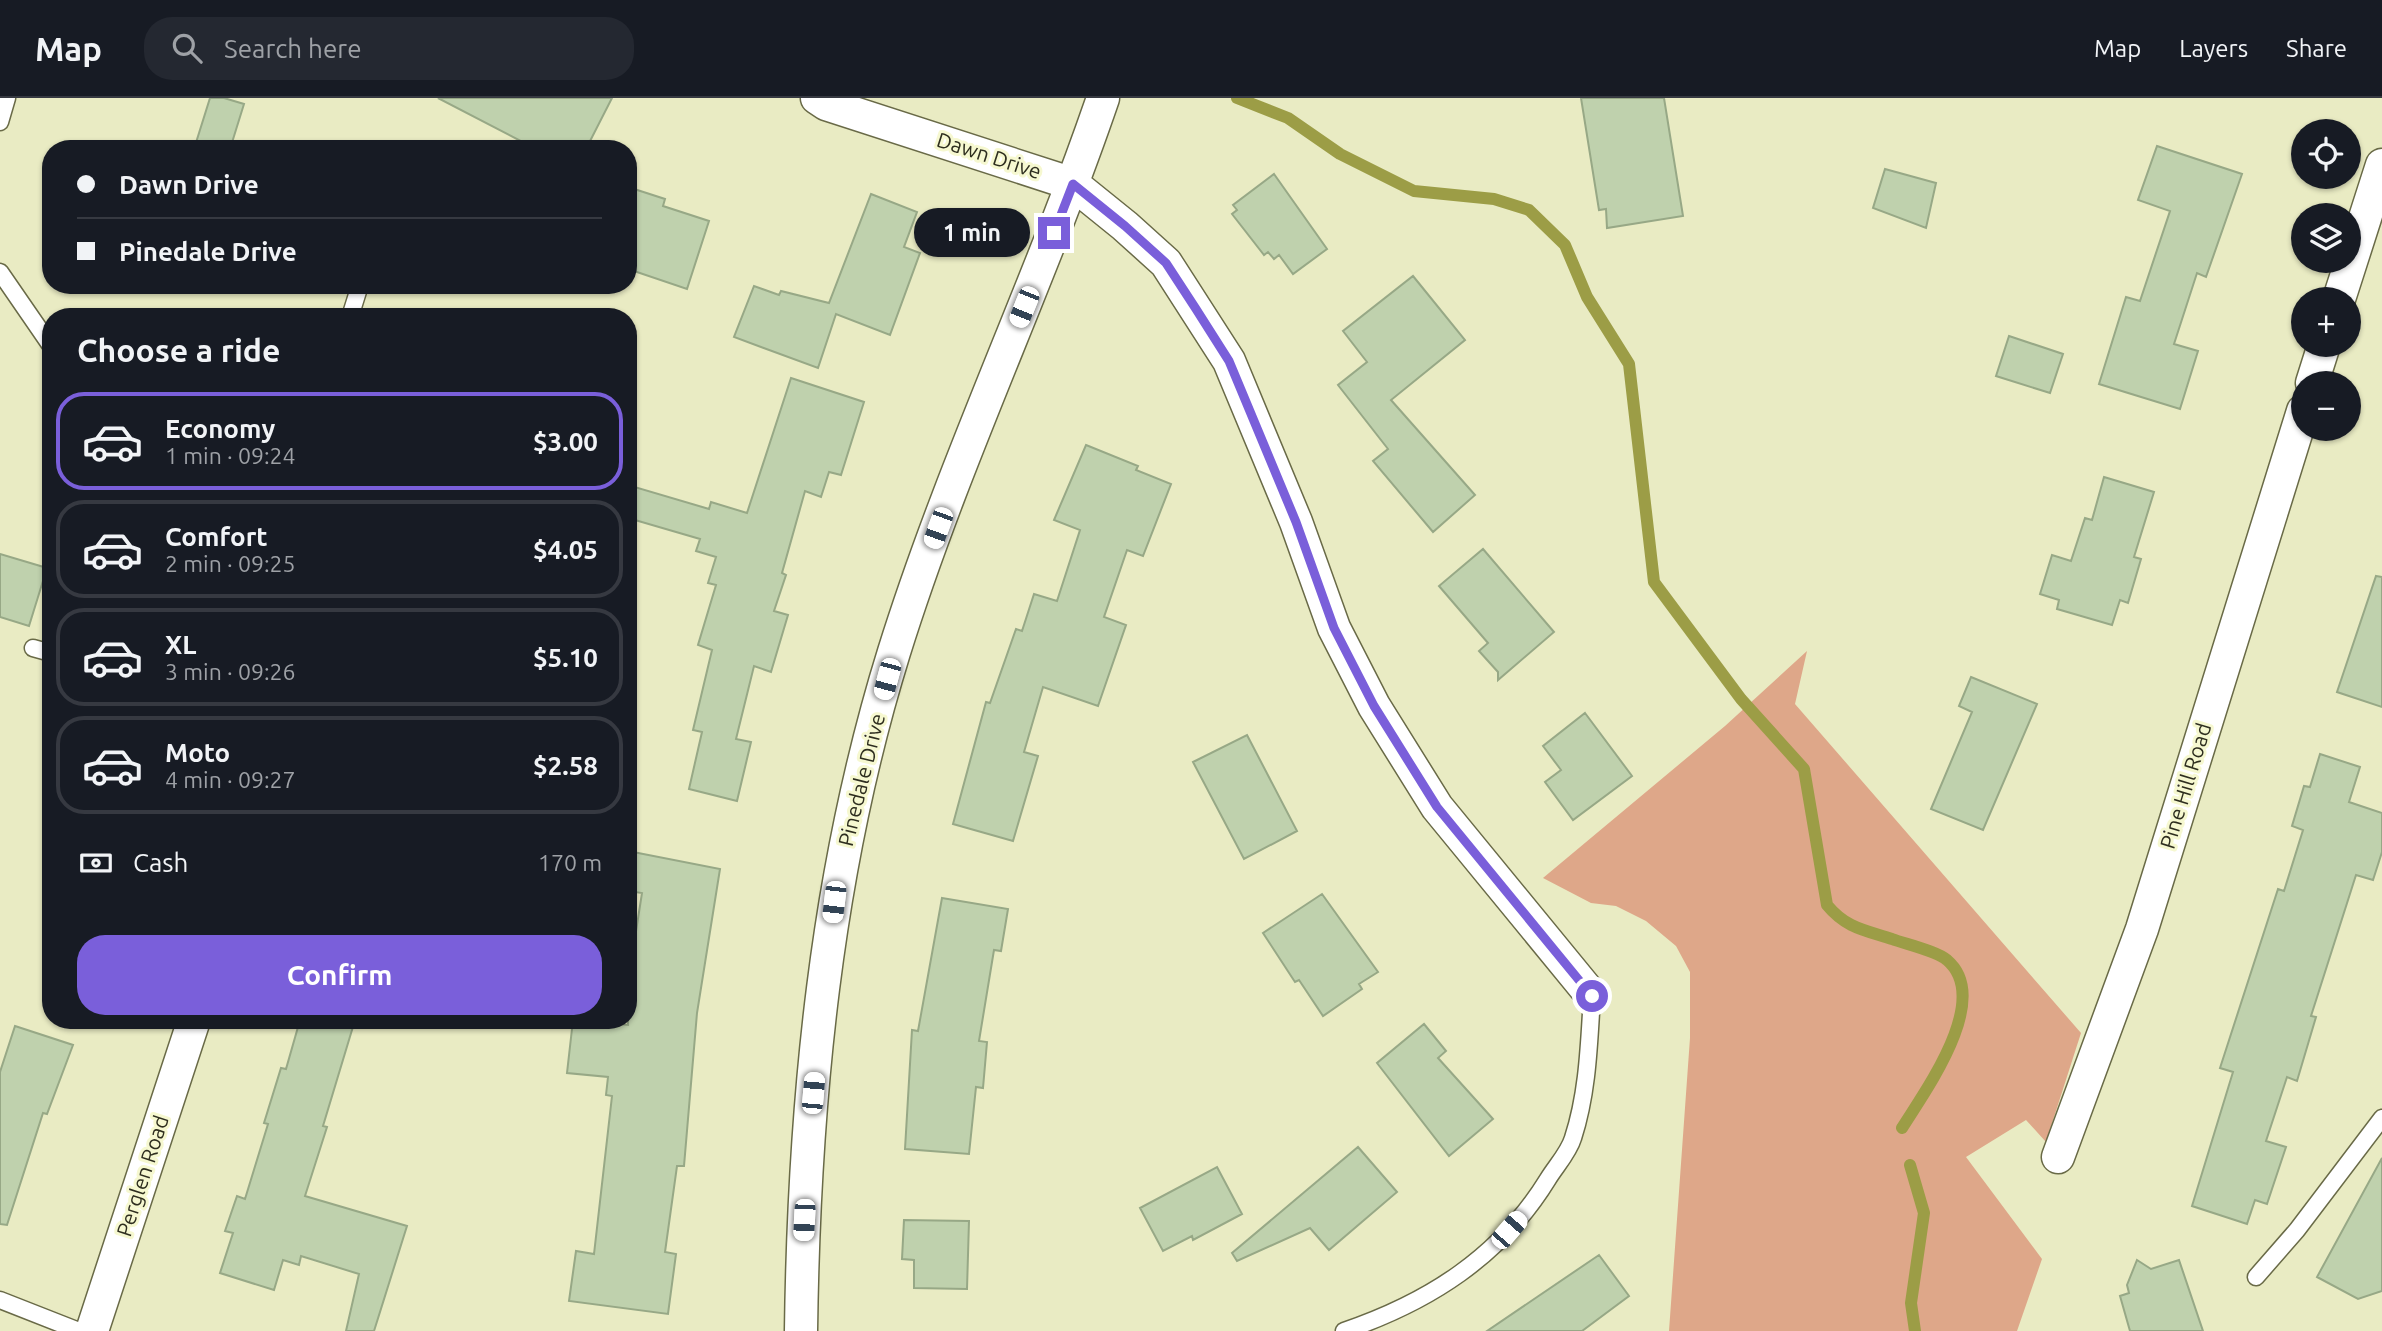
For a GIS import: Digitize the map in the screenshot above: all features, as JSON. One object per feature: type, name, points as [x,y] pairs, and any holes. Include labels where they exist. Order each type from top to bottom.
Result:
[{"type":"street","name":"Dawn Drive","points":[[817,98],[850,112],[1073,184],[1166,263],[1229,361],[1296,522],[1334,628],[1374,706],[1437,807],[1592,996]]},
{"type":"street","name":"Pinedale Drive","points":[[801,1331],[806,1170],[817,1041],[834,902],[859,786],[894,652],[955,478],[1073,184],[1103,98]]},
{"type":"street","points":[[2343,287],[2382,165]]},
{"type":"street","name":"Pine Hill Road","points":[[2058,1157],[2142,929],[2294,441]]},
{"type":"street","name":"Perglen Road","points":[[92,1331],[191,1029]]},
{"type":"lane","points":[[0,122],[7,98]]},
{"type":"lane","points":[[0,272],[42,333]]},
{"type":"lane","points":[[33,648],[42,650]]},
{"type":"lane","points":[[1343,1331],[1391,1315],[1447,1284],[1496,1246],[1536,1199],[1572,1141],[1585,1090],[1592,996]]},
{"type":"lane","points":[[2256,1277],[2297,1230],[2382,1118]]},
{"type":"lane","points":[[0,1300],[79,1331]]},
{"type":"shaded area","points":[[1807,651],[1795,704],[2081,1033],[2046,1142],[2026,1120],[1966,1157],[2042,1259],[2017,1331],[1669,1331],[1690,1038],[1690,972],[1676,946],[1646,921],[1616,906],[1591,903],[1543,878],[1725,726]]},
{"type":"building","points":[[210,98],[224,98],[244,104],[233,140],[197,140]]},
{"type":"building","points":[[438,98],[612,98],[591,140],[519,140]]},
{"type":"building","points":[[1581,98],[1664,98],[1683,216],[1607,228],[1606,209],[1599,210]]},
{"type":"building","points":[[2157,146],[2242,174],[2206,277],[2197,273],[2174,344],[2198,351],[2180,409],[2099,384],[2126,297],[2140,301],[2170,211],[2138,200]]},
{"type":"building","points":[[1885,169],[1936,183],[1926,228],[1873,208]]},
{"type":"building","points":[[1274,174],[1327,249],[1293,274],[1279,255],[1274,259],[1268,252],[1264,255],[1232,214],[1237,210],[1233,205]]},
{"type":"building","points":[[637,190],[665,199],[663,206],[709,221],[687,289],[637,272]]},
{"type":"building","points":[[871,194],[917,212],[904,247],[920,253],[890,335],[836,314],[818,368],[734,337],[754,286],[779,295],[781,291],[829,303]]},
{"type":"building","points":[[1413,276],[1465,340],[1391,400],[1475,495],[1433,532],[1373,461],[1388,449],[1338,385],[1367,362],[1343,331]]},
{"type":"building","points":[[2009,336],[2063,354],[2050,393],[1996,376]]},
{"type":"building","points":[[791,378],[864,402],[841,475],[829,472],[821,497],[805,491],[782,573],[786,575],[774,611],[788,615],[771,672],[754,666],[736,739],[751,742],[737,801],[689,789],[702,732],[693,730],[712,650],[698,645],[716,585],[708,583],[716,557],[696,551],[700,539],[637,521],[637,488],[709,509],[711,502],[747,513]]},
{"type":"building","points":[[1086,445],[1138,466],[1136,470],[1171,484],[1143,556],[1127,550],[1104,617],[1126,625],[1098,706],[1043,687],[1024,752],[1038,756],[1013,841],[953,824],[986,702],[990,703],[1016,629],[1022,631],[1034,594],[1057,601],[1080,530],[1054,520]]},
{"type":"building","points":[[2104,477],[2154,492],[2134,557],[2141,559],[2128,603],[2120,600],[2112,625],[2057,609],[2059,600],[2040,594],[2052,555],[2071,561],[2085,518],[2092,520]]},
{"type":"building","points":[[1483,549],[1554,632],[1498,680],[1498,672],[1479,651],[1488,643],[1439,586]]},
{"type":"building","points":[[0,554],[42,567],[42,584],[29,626],[0,617]]},
{"type":"building","points":[[2376,576],[2382,577],[2382,707],[2337,692]]},
{"type":"building","points":[[1971,677],[2037,704],[1983,830],[1931,809],[1972,712],[1959,706]]},
{"type":"building","points":[[1585,713],[1632,776],[1573,820],[1545,782],[1561,770],[1543,746]]},
{"type":"building","points":[[1247,735],[1297,831],[1244,859],[1193,762]]},
{"type":"building","points":[[2320,754],[2360,767],[2349,802],[2382,813],[2382,852],[2373,880],[2356,875],[2311,1016],[2316,1017],[2297,1081],[2287,1077],[2266,1141],[2286,1147],[2267,1204],[2255,1200],[2247,1224],[2192,1206],[2233,1072],[2220,1068],[2278,889],[2284,891],[2303,830],[2292,826],[2304,786],[2310,787]]},
{"type":"building","points":[[637,853],[720,869],[697,1013],[684,1166],[677,1166],[665,1252],[676,1254],[668,1314],[569,1301],[576,1251],[594,1254],[612,1096],[606,1095],[608,1077],[567,1073],[572,1029],[637,1029],[637,925],[642,893],[637,892]]},
{"type":"building","points":[[1322,894],[1378,972],[1359,984],[1362,989],[1323,1016],[1299,980],[1295,982],[1263,933]]},
{"type":"building","points":[[942,898],[1008,909],[1001,951],[994,950],[979,1041],[987,1042],[983,1088],[976,1087],[969,1154],[905,1149],[912,1030],[918,1031]]},
{"type":"building","points":[[1424,1024],[1446,1051],[1438,1058],[1493,1119],[1449,1156],[1377,1063]]},
{"type":"building","points":[[15,1026],[73,1045],[47,1114],[43,1113],[7,1225],[0,1224],[0,1072]]},
{"type":"building","points":[[297,1029],[352,1029],[323,1126],[327,1127],[305,1196],[407,1226],[374,1331],[346,1331],[359,1274],[301,1256],[299,1265],[283,1260],[274,1290],[220,1273],[233,1233],[225,1231],[237,1196],[245,1199],[268,1124],[264,1123],[281,1068],[286,1069]]},
{"type":"building","points":[[1358,1147],[1397,1192],[1329,1250],[1310,1228],[1237,1261],[1232,1253]]},
{"type":"building","points":[[2382,1158],[2382,1291],[2358,1299],[2317,1277]]},
{"type":"building","points":[[1217,1167],[1242,1214],[1193,1240],[1192,1236],[1163,1251],[1140,1208]]},
{"type":"building","points":[[904,1220],[969,1221],[967,1289],[914,1288],[914,1260],[902,1259]]},
{"type":"building","points":[[1599,1255],[1629,1296],[1582,1331],[1487,1331]]},
{"type":"building","points":[[2137,1260],[2151,1269],[2179,1260],[2203,1331],[2130,1331],[2120,1296],[2129,1293],[2127,1285]]},
{"type":"waterway","points":[[1237,98],[1288,118],[1340,154],[1414,191],[1494,199],[1529,210],[1565,245],[1587,297],[1629,364],[1654,582],[1741,699],[1804,769],[1827,905],[1841,919],[1856,927],[1942,957],[1959,977],[1963,998],[1959,1021],[1950,1045],[1902,1128]]},
{"type":"waterway","points":[[1910,1165],[1924,1213],[1911,1303],[1915,1331]]},
{"type":"route","points":[[1054,233],[1073,184],[1166,263],[1229,361],[1296,522],[1334,628],[1374,706],[1437,807],[1592,996]]}]
